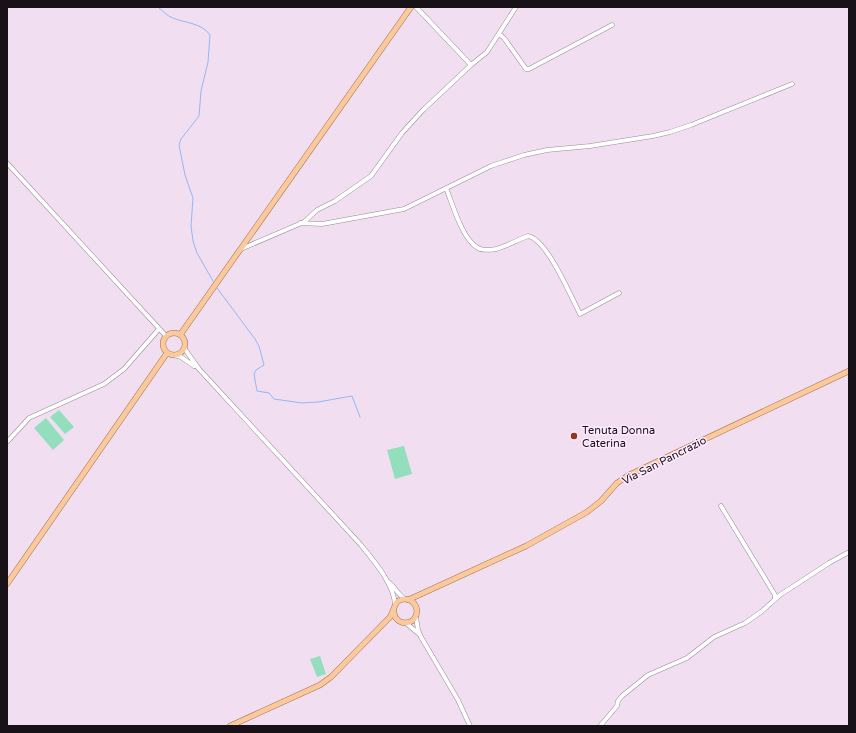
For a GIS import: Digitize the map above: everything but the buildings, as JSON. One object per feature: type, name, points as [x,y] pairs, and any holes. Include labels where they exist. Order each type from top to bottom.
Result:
[{"type":"main road","points":[[180,335],[411,7]]},
{"type":"main road","points":[[171,333],[180,335],[184,340],[184,348],[181,353],[174,355],[167,353],[163,345],[166,336],[171,333]]},
{"type":"main road","points":[[7,584],[167,353]]},
{"type":"main road","name":"Via San Pancrazio","points":[[406,599],[526,546],[588,512],[628,475],[849,371]]},
{"type":"main road","points":[[415,604],[423,592]]},
{"type":"main road","points":[[230,726],[320,685],[344,665],[385,622],[390,617],[397,602],[406,599],[415,604],[417,610],[416,616],[412,621],[404,623],[385,622]]},
{"type":"main road","points":[[394,607],[394,616],[404,623]]},
{"type":"street","points":[[416,7],[471,65]]},
{"type":"street","points":[[241,249],[304,222],[317,210],[335,201],[371,176],[402,133],[423,110],[487,52],[516,7]]},
{"type":"street","points":[[499,34],[504,38],[526,69],[529,69],[612,25]]},
{"type":"street","points":[[300,223],[330,223],[404,209],[491,166],[524,155],[547,150],[590,146],[670,132],[792,84]]},
{"type":"street","points":[[7,163],[166,336]]},
{"type":"street","points":[[446,188],[463,229],[469,240],[478,248],[483,250],[496,249],[528,236],[536,240],[554,262],[580,314],[619,293]]},
{"type":"street","points":[[7,442],[29,418],[104,384],[124,370],[159,329]]},
{"type":"street","points":[[184,348],[199,369],[361,545],[394,595],[394,607]]},
{"type":"street","points":[[174,355],[181,357],[199,369]]},
{"type":"street","points":[[721,506],[775,595],[775,599]]},
{"type":"street","points":[[600,726],[617,706],[618,701],[622,696],[644,677],[688,658],[714,637],[752,619],[770,605],[775,599],[829,563],[849,552]]},
{"type":"street","points":[[386,581],[391,584],[398,594],[406,599]]},
{"type":"street","points":[[416,616],[418,630],[458,700],[470,726]]},
{"type":"street","points":[[404,623],[412,627],[422,637]]},
{"type":"green space","points":[[59,410],[74,427],[65,434],[50,417]]},
{"type":"green space","points":[[46,418],[64,440],[53,450],[34,428]]},
{"type":"green space","points":[[404,446],[412,474],[395,479],[387,450]]},
{"type":"green space","points":[[320,656],[326,674],[317,677],[310,659]]},
{"type":"waterway","points":[[158,7],[171,17],[203,28],[210,35],[208,62],[201,91],[199,116],[181,139],[179,145],[185,175],[193,198],[191,226],[193,241],[197,253],[213,281]]},
{"type":"waterway","points":[[217,288],[259,346],[264,365],[256,370],[254,374],[257,391],[269,393],[274,399],[302,403],[318,402],[352,396],[360,417]]},
{"type":"place","name":"Tenuta Donna Caterina","points":[[574,436]]}]
